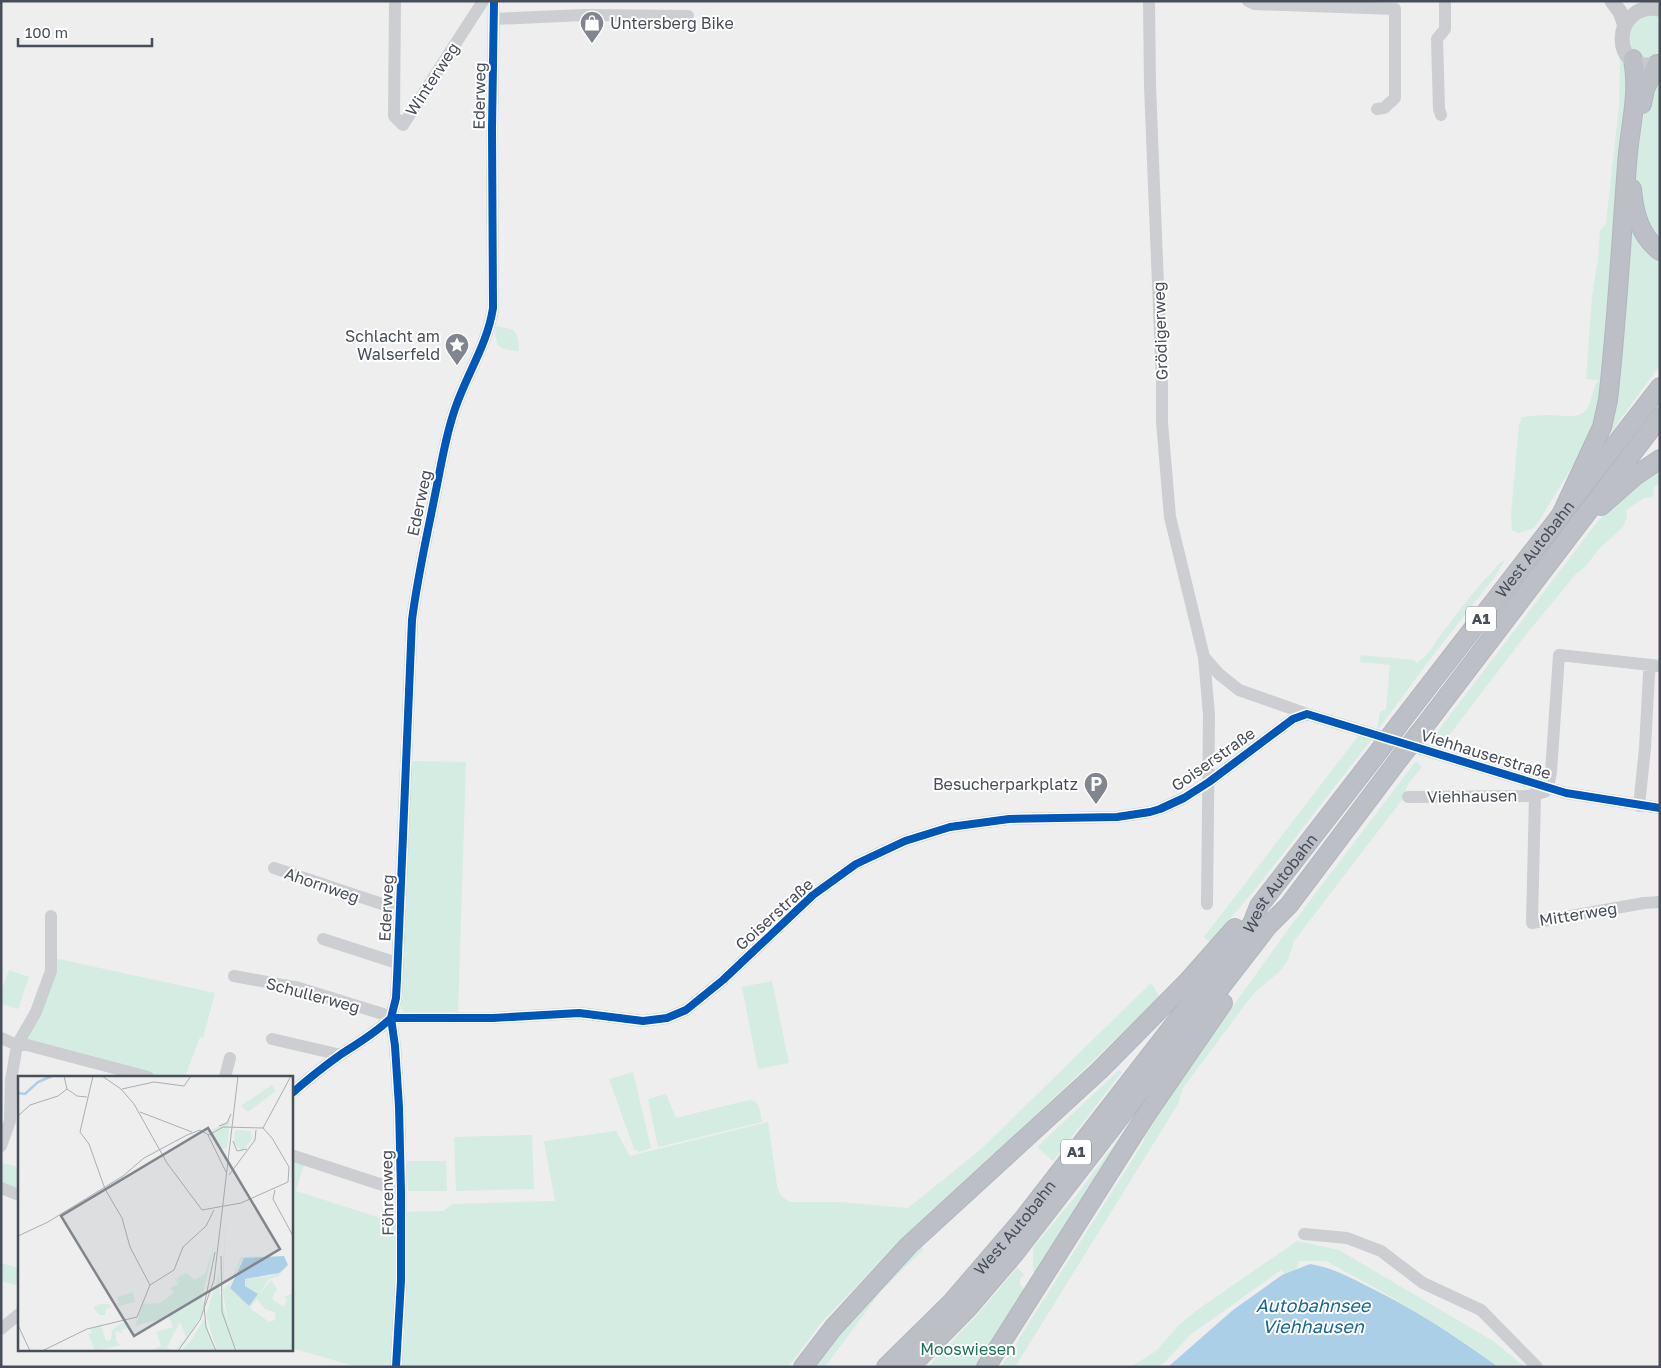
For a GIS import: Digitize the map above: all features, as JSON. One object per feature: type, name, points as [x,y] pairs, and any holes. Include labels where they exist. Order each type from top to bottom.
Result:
[{"type":"highway","points":[[1561,515],[1602,426],[1608,400],[1628,147],[1635,96],[1636,73],[1633,59]]},
{"type":"highway","points":[[1659,63],[1643,94],[1637,129],[1632,184],[1637,218],[1643,233],[1660,251]]},
{"type":"highway","name":"West Autobahn","points":[[886,1367],[951,1303],[1024,1218],[1252,924],[1259,906],[1660,387]]},
{"type":"highway","name":"West Autobahn","points":[[910,1367],[968,1308],[1016,1253],[1268,926],[1289,905],[1660,417]]},
{"type":"highway","points":[[1576,527],[1635,476],[1660,459]]},
{"type":"highway","points":[[986,1367],[1146,1115],[1275,931],[1289,905]]},
{"type":"highway","points":[[803,1367],[832,1328],[908,1246],[1100,1070],[1188,981],[1243,918],[1259,906]]},
{"type":"main road","points":[[1612,1],[1620,12],[1624,23]]},
{"type":"main road","points":[[1648,5],[1631,14],[1624,23],[1621,36],[1622,43],[1627,53],[1633,59],[1645,64],[1659,63]]},
{"type":"street","name":"Winterweg","points":[[395,1],[394,116],[403,125],[483,1]]},
{"type":"street","name":"Ederweg","points":[[391,1018],[396,998],[411,637],[415,597],[448,430],[457,403],[483,346],[490,326],[493,308],[492,128],[494,1]]},
{"type":"street","name":"Grödigerweg","points":[[1149,1],[1150,86],[1162,422],[1170,517],[1204,657],[1209,715],[1207,904]]},
{"type":"street","points":[[1248,1],[1254,4],[1395,9],[1395,98],[1384,108],[1377,109]]},
{"type":"street","points":[[1441,115],[1438,109],[1437,39],[1445,29],[1445,1]]},
{"type":"street","points":[[494,19],[584,15],[688,16]]},
{"type":"street","points":[[1548,788],[1551,772],[1560,655],[1655,665],[1639,806]]},
{"type":"street","name":"Grödigerweg","points":[[1204,657],[1219,674],[1239,690],[1307,714]]},
{"type":"street","name":"Goiserstraße","points":[[391,1018],[493,1018],[579,1013],[643,1021],[667,1018],[686,1010],[716,986],[813,895],[856,864],[905,841],[950,827],[1009,819],[1117,817],[1150,812],[1184,798],[1209,782],[1293,719],[1307,714]]},
{"type":"street","name":"Viehhauserstraße","points":[[1307,714],[1566,794],[1660,808]]},
{"type":"street","name":"Viehhausen","points":[[1408,797],[1535,795],[1545,792],[1548,788]]},
{"type":"street","name":"Mitterweg","points":[[1535,795],[1532,923],[1644,903],[1660,902]]},
{"type":"street","name":"Ahornweg","points":[[274,868],[400,910]]},
{"type":"street","points":[[1,1146],[10,1121],[11,1080],[17,1045],[36,1012],[51,971],[51,916]]},
{"type":"street","points":[[323,939],[397,963]]},
{"type":"street","name":"Schullerweg","points":[[234,976],[299,988],[384,1014],[391,1018]]},
{"type":"street","points":[[292,1093],[341,1055],[378,1031],[391,1018]]},
{"type":"street","name":"Föhrenweg","points":[[391,1018],[398,1090],[401,1191],[401,1281],[396,1367]]},
{"type":"street","points":[[1,1038],[17,1045],[27,1045],[144,1076]]},
{"type":"street","points":[[272,1039],[341,1055]]},
{"type":"street","points":[[225,1076],[230,1058]]},
{"type":"street","name":"Föhrenweg","points":[[292,1156],[401,1191]]},
{"type":"street","points":[[1,1188],[18,1195]]},
{"type":"street","points":[[1304,1234],[1347,1238],[1381,1251],[1423,1283],[1481,1310],[1537,1367]]},
{"type":"street","points":[[1,1329],[18,1315]]},
{"type":"green space","points":[[1660,15],[1660,56],[1646,58],[1639,56],[1629,46],[1628,30],[1636,17]]},
{"type":"green space","points":[[1617,50],[1631,74],[1603,383],[1590,437],[1534,528],[1518,533],[1512,530],[1511,514],[1519,425],[1522,417],[1579,415],[1587,409],[1596,383],[1599,380],[1586,379],[1592,296],[1598,259],[1600,230],[1606,224],[1619,106],[1620,63]]},
{"type":"green space","points":[[1660,72],[1660,245],[1650,234],[1635,183],[1645,105]]},
{"type":"green space","points":[[1628,212],[1660,258],[1660,365],[1604,442]]},
{"type":"green space","points":[[495,326],[512,330],[517,335],[519,351],[499,346],[496,339]]},
{"type":"green space","points":[[1660,467],[1660,485],[1654,486],[1653,497],[1644,498],[1626,510],[1627,517],[1623,527],[1576,574],[1528,632],[1441,746],[1434,736],[1595,525],[1617,499]]},
{"type":"green space","points":[[1505,560],[1494,578],[1437,650],[1377,731],[1380,712],[1386,709],[1390,665],[1360,662],[1361,655],[1414,660],[1417,663],[1428,653],[1478,587]]},
{"type":"green space","points":[[1359,735],[1371,740],[1257,887],[1210,942],[1204,937]]},
{"type":"green space","points":[[411,761],[466,762],[458,1014],[408,1016],[401,1009],[403,907]]},
{"type":"green space","points":[[1416,761],[1422,767],[1408,784],[1402,800],[1294,941],[1288,960],[1280,971],[1253,994],[1183,1088],[1178,1104],[1015,1367],[1001,1367],[1143,1143],[1148,1124],[1290,927]]},
{"type":"green space","points":[[54,958],[215,993],[203,1038],[200,1037],[185,1076],[135,1076],[22,1041]]},
{"type":"green space","points":[[9,970],[29,977],[18,1009],[1,1004],[1,992]]},
{"type":"green space","points":[[772,981],[789,1063],[758,1069],[742,987]]},
{"type":"green space","points":[[1151,983],[1160,997],[901,1239],[822,1322],[788,1367],[358,1367],[292,1348],[292,1160],[304,1164],[296,1191],[403,1225],[402,1212],[443,1211],[452,1204],[555,1201],[544,1141],[616,1131],[630,1156],[768,1122],[777,1186],[781,1196],[790,1202],[840,1202],[908,1208],[980,1150]]},
{"type":"green space","points":[[1119,1070],[1122,1072],[1053,1161],[1037,1147]]},
{"type":"green space","points":[[633,1072],[651,1148],[639,1152],[634,1149],[609,1079]]},
{"type":"green space","points":[[666,1094],[676,1118],[749,1100],[756,1102],[758,1105],[762,1122],[658,1147],[648,1099]]},
{"type":"green space","points":[[1140,1109],[1040,1270],[1033,1272],[1033,1248],[1079,1192]]},
{"type":"green space","points":[[532,1135],[534,1189],[456,1191],[454,1137]]},
{"type":"green space","points":[[407,1161],[446,1161],[447,1191],[408,1191]]},
{"type":"green space","points":[[3,1163],[18,1167],[18,1189],[1,1183]]},
{"type":"green space","points":[[1297,1241],[1339,1250],[1493,1341],[1525,1367],[1498,1367],[1467,1344],[1395,1299],[1326,1261],[1299,1261],[1294,1277],[1287,1276],[1281,1270],[1190,1335],[1166,1361],[1157,1367],[1131,1367],[1156,1351],[1179,1325],[1197,1310]]},
{"type":"green space","points":[[921,1247],[923,1250],[881,1291],[825,1367],[814,1367],[865,1305]]},
{"type":"green space","points":[[1,1263],[18,1268],[18,1286],[1,1281]]},
{"type":"green space","name":"Mooswiesen","points":[[1017,1268],[1024,1274],[1020,1280],[1020,1285],[1024,1289],[976,1367],[928,1367],[977,1315]]},
{"type":"water","name":"Autobahnsee Viehhausen","points":[[1310,1264],[1337,1272],[1398,1302],[1466,1344],[1498,1367],[1168,1367],[1233,1310],[1282,1275]]},
{"type":"cycle path","points":[[396,1367],[401,1281],[401,1191],[399,1107],[391,1018],[396,998],[412,620],[416,590],[447,436],[463,388],[486,336],[493,308],[492,128],[494,1]]},
{"type":"cycle path","points":[[292,1093],[327,1064],[373,1033],[391,1018],[493,1018],[579,1013],[643,1021],[667,1018],[686,1010],[723,980],[813,895],[856,864],[905,841],[950,827],[1009,819],[1117,817],[1160,809],[1184,798],[1209,782],[1293,719],[1307,714],[1566,793],[1660,808]]},
{"type":"place","name":"Untersberg Bike","points":[[592,44]]},
{"type":"place","name":"Schlacht am Walserfeld","points":[[457,366]]},
{"type":"place","name":"Besucherparkplatz","points":[[1096,805]]}]
